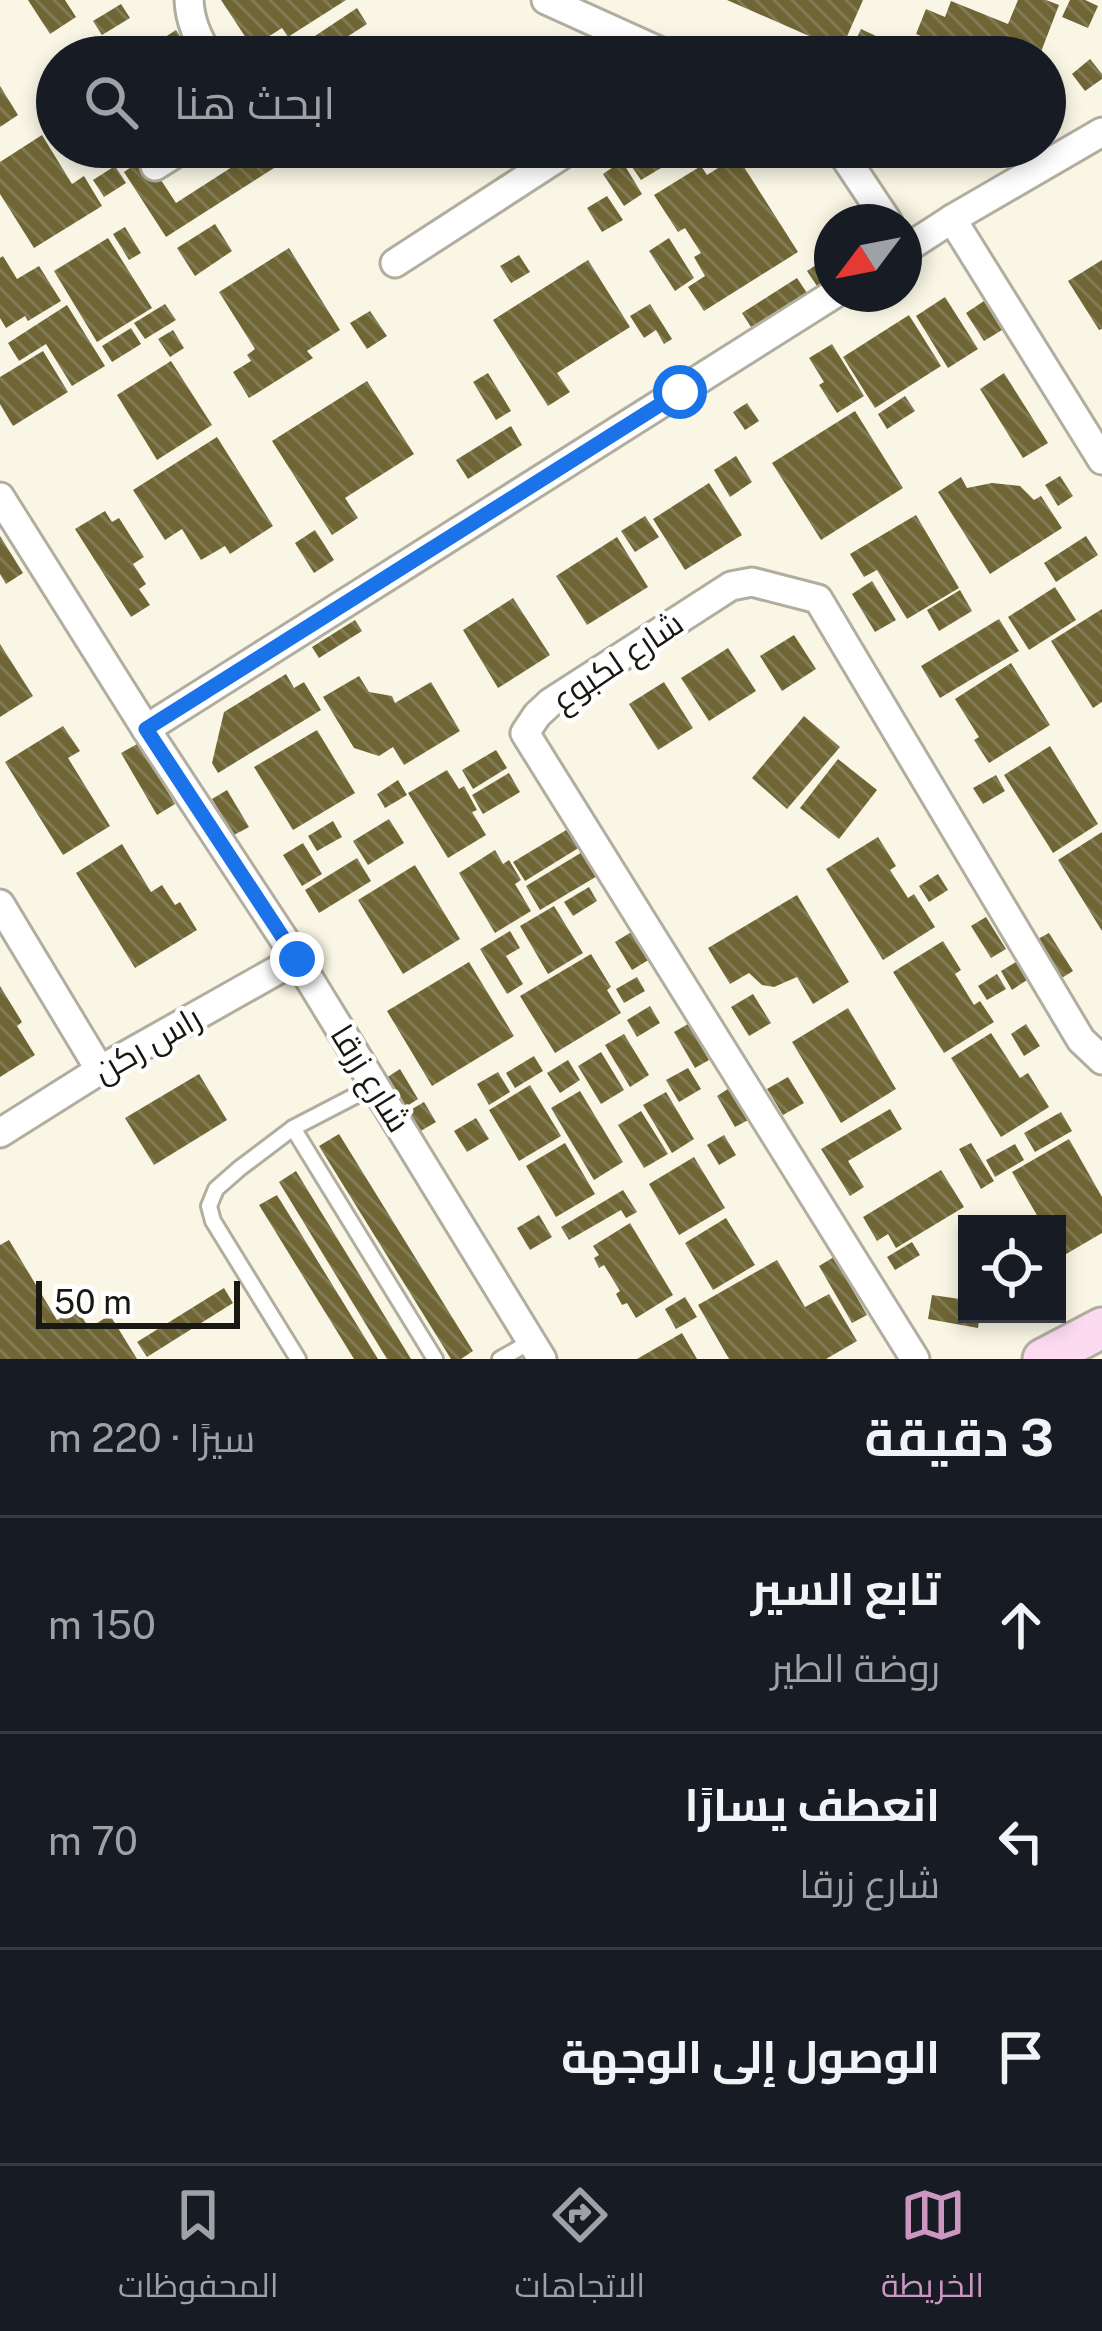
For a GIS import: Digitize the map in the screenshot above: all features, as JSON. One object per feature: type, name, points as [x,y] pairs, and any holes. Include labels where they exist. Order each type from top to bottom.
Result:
[{"type":"main road","points":[[1043,1359],[1102,1328]]},
{"type":"street","points":[[189,0],[199,36]]},
{"type":"street","points":[[546,0],[626,36]]},
{"type":"street","points":[[1066,153],[1102,132]]},
{"type":"street","points":[[395,263],[542,168]]},
{"type":"street","points":[[852,168],[876,204]]},
{"type":"street","points":[[922,237],[1040,168]]},
{"type":"street","points":[[952,219],[1102,460]]},
{"type":"street","points":[[146,729],[814,307]]},
{"type":"street","name":"شارع زرقا","points":[[0,496],[297,959],[537,1350]]},
{"type":"street","name":"شارع لكبوع","points":[[908,1355],[525,733],[551,701],[730,586],[752,582],[818,599],[1081,1040],[1102,1060]]},
{"type":"street","points":[[0,904],[100,1070]]},
{"type":"street","name":"راس ركن","points":[[0,1133],[100,1070],[297,959]]},
{"type":"lane","points":[[298,1359],[212,1221],[209,1206],[216,1190],[293,1128],[376,1085]]},
{"type":"lane","points":[[293,1128],[435,1359]]},
{"type":"lane","points":[[500,1359],[537,1350]]},
{"type":"building","points":[[28,0],[65,0],[76,17],[50,34]]},
{"type":"building","points":[[221,0],[346,0],[290,36],[282,28],[269,36],[245,36]]},
{"type":"building","points":[[727,0],[863,0],[847,36],[809,36]]},
{"type":"building","points":[[1018,0],[1059,5],[1047,36],[916,34],[926,9],[945,17],[951,1],[1008,24]]},
{"type":"building","points":[[1070,0],[1098,6],[1088,28],[1062,17]]},
{"type":"building","points":[[121,4],[130,18],[102,35],[93,21]]},
{"type":"building","points":[[357,8],[367,24],[348,36],[315,36]]},
{"type":"building","points":[[1090,59],[1102,79],[1085,91],[1072,74]]},
{"type":"building","points":[[0,86],[18,115],[0,127]]},
{"type":"building","points":[[36,139],[36,168],[62,168],[72,184],[84,176],[102,206],[34,248],[0,194],[0,162]]},
{"type":"building","points":[[116,168],[126,183],[104,197],[93,180]]},
{"type":"building","points":[[153,168],[176,203],[230,168],[274,168],[166,237],[124,172]]},
{"type":"building","points":[[612,168],[626,168],[642,194],[624,206],[603,174]]},
{"type":"building","points":[[633,168],[661,168],[641,180]]},
{"type":"building","points":[[698,168],[707,175],[718,168],[745,168],[798,252],[704,311],[688,287],[705,276],[694,257],[701,253],[685,228],[678,232],[654,195]]},
{"type":"building","points":[[607,196],[623,220],[602,232],[587,208]]},
{"type":"building","points":[[215,224],[232,251],[195,276],[177,248]]},
{"type":"building","points":[[125,227],[141,253],[129,260],[113,234]]},
{"type":"building","points":[[108,238],[152,308],[97,342],[54,271]]},
{"type":"building","points":[[669,238],[694,278],[675,291],[649,251]]},
{"type":"building","points":[[289,248],[340,330],[307,351],[313,358],[249,398],[233,372],[251,361],[247,355],[255,349],[219,292]]},
{"type":"building","points":[[519,255],[530,272],[511,283],[500,266]]},
{"type":"building","points":[[3,256],[17,279],[39,266],[61,301],[6,328],[0,318]]},
{"type":"building","points":[[588,260],[630,327],[557,373],[570,392],[548,406],[493,320]]},
{"type":"building","points":[[1102,260],[1102,329],[1099,330],[1068,281]]},
{"type":"building","points":[[797,278],[807,293],[751,327],[742,313]]},
{"type":"building","points":[[945,297],[978,349],[948,368],[916,316]]},
{"type":"building","points":[[984,301],[1002,330],[984,341],[966,313]]},
{"type":"building","points":[[165,304],[176,320],[145,339],[134,323]]},
{"type":"building","points":[[650,304],[672,339],[664,344],[656,330],[644,338],[630,316]]},
{"type":"building","points":[[67,305],[105,366],[72,386],[46,344],[19,361],[8,343]]},
{"type":"building","points":[[370,311],[387,336],[367,349],[350,323]]},
{"type":"building","points":[[909,315],[941,366],[875,408],[843,357]]},
{"type":"building","points":[[131,328],[141,344],[112,362],[102,346]]},
{"type":"building","points":[[173,330],[184,348],[170,357],[158,339]]},
{"type":"building","points":[[832,344],[864,396],[837,413],[809,358]]},
{"type":"building","points":[[43,351],[68,392],[13,426],[0,404],[0,377]]},
{"type":"building","points":[[171,361],[212,425],[157,460],[117,395]]},
{"type":"building","points":[[488,373],[511,411],[496,420],[473,382]]},
{"type":"building","points":[[1004,373],[1048,443],[1023,458],[980,389]]},
{"type":"building","points":[[367,381],[414,454],[345,498],[358,518],[332,535],[272,441]]},
{"type":"building","points":[[905,396],[915,411],[887,429],[878,414]]},
{"type":"building","points":[[747,403],[759,421],[745,430],[733,412]]},
{"type":"building","points":[[855,411],[903,488],[821,540],[772,463]]},
{"type":"building","points":[[511,426],[522,445],[468,479],[456,460]]},
{"type":"building","points":[[217,437],[273,526],[230,554],[225,546],[201,560],[182,529],[165,540],[133,490]]},
{"type":"building","points":[[736,456],[752,482],[730,497],[714,470]]},
{"type":"building","points":[[1060,476],[1073,496],[1058,506],[1045,485]]},
{"type":"building","points":[[961,477],[967,488],[992,483],[1020,486],[1034,500],[1041,496],[1062,528],[990,574],[938,492]]},
{"type":"building","points":[[709,483],[742,535],[685,570],[653,519]]},
{"type":"building","points":[[105,511],[112,522],[119,518],[144,557],[133,564],[146,584],[139,589],[150,605],[131,617],[75,529]]},
{"type":"building","points":[[916,515],[959,588],[907,619],[877,570],[864,577],[850,554]]},
{"type":"building","points":[[645,516],[659,537],[635,552],[621,531]]},
{"type":"building","points":[[315,530],[334,560],[314,573],[295,543]]},
{"type":"building","points":[[0,536],[23,573],[6,584],[0,574]]},
{"type":"building","points":[[1086,536],[1098,555],[1056,582],[1044,563]]},
{"type":"building","points":[[617,537],[648,587],[587,625],[556,576]]},
{"type":"building","points":[[872,581],[896,620],[875,632],[852,594]]},
{"type":"building","points":[[1055,587],[1076,620],[1029,650],[1008,617]]},
{"type":"building","points":[[960,590],[972,611],[939,631],[927,610]]},
{"type":"building","points":[[513,598],[550,655],[498,688],[463,630]]},
{"type":"building","points":[[1102,609],[1102,702],[1093,708],[1051,641]]},
{"type":"building","points":[[999,619],[1019,651],[940,698],[921,666]]},
{"type":"building","points":[[355,620],[362,631],[319,658],[312,647]]},
{"type":"building","points":[[794,635],[816,669],[782,691],[760,656]]},
{"type":"building","points":[[0,644],[33,696],[0,717]]},
{"type":"building","points":[[728,648],[756,691],[709,721],[681,678]]},
{"type":"building","points":[[1011,663],[1050,725],[989,763],[955,699]]},
{"type":"building","points":[[286,674],[294,688],[304,682],[321,710],[218,773],[212,763],[224,712]]},
{"type":"building","points":[[359,676],[369,692],[392,696],[395,703],[431,682],[460,731],[404,765],[393,747],[379,756],[354,748],[323,697]]},
{"type":"building","points":[[664,682],[693,728],[658,750],[629,704]]},
{"type":"building","points":[[804,716],[840,747],[787,809],[752,778]]},
{"type":"building","points":[[63,726],[80,751],[68,758],[110,826],[63,855],[5,762]]},
{"type":"building","points":[[317,730],[355,793],[293,830],[254,767]]},
{"type":"building","points":[[139,743],[175,804],[157,815],[121,753]]},
{"type":"building","points":[[1050,746],[1098,824],[1053,853],[1004,775]]},
{"type":"building","points":[[496,750],[507,768],[473,789],[462,770]]},
{"type":"building","points":[[838,759],[877,790],[839,839],[800,808]]},
{"type":"building","points":[[447,770],[459,789],[464,786],[486,835],[448,858],[408,793]]},
{"type":"building","points":[[509,773],[520,792],[483,814],[472,795]]},
{"type":"building","points":[[996,775],[1005,791],[983,804],[973,788]]},
{"type":"building","points":[[398,780],[407,795],[385,808],[377,794]]},
{"type":"building","points":[[227,790],[249,827],[234,835],[212,799]]},
{"type":"building","points":[[389,819],[404,843],[368,865],[353,841]]},
{"type":"building","points":[[333,821],[342,837],[317,851],[308,836]]},
{"type":"building","points":[[568,829],[580,847],[525,881],[513,862]]},
{"type":"building","points":[[1102,832],[1102,931],[1058,860]]},
{"type":"building","points":[[878,837],[896,866],[890,870],[908,898],[914,894],[935,927],[883,960],[826,869]]},
{"type":"building","points":[[303,843],[322,874],[302,886],[283,855]]},
{"type":"building","points":[[122,844],[151,892],[162,885],[175,905],[180,902],[197,930],[135,968],[76,873]]},
{"type":"building","points":[[495,850],[503,864],[509,860],[521,880],[515,884],[531,911],[495,933],[459,873]]},
{"type":"building","points":[[584,851],[599,875],[540,910],[526,886]]},
{"type":"building","points":[[357,858],[371,881],[319,913],[305,890]]},
{"type":"building","points":[[415,865],[460,939],[403,974],[358,900]]},
{"type":"building","points":[[938,874],[948,890],[929,902],[919,886]]},
{"type":"building","points":[[589,887],[597,901],[573,916],[564,902]]},
{"type":"building","points":[[797,895],[849,982],[813,1004],[797,977],[774,987],[762,985],[749,973],[730,984],[708,948]]},
{"type":"building","points":[[554,906],[583,953],[548,974],[520,926]]},
{"type":"building","points":[[986,917],[1006,949],[991,958],[971,926]]},
{"type":"building","points":[[510,931],[520,948],[506,956],[523,984],[507,994],[480,949]]},
{"type":"building","points":[[633,931],[650,959],[632,970],[615,942]]},
{"type":"building","points":[[1049,933],[1073,971],[1060,979],[1036,940]]},
{"type":"building","points":[[943,941],[974,1005],[980,1001],[994,1022],[944,1053],[893,972]]},
{"type":"building","points":[[591,954],[621,1013],[555,1053],[520,996]]},
{"type":"building","points":[[469,962],[514,1036],[432,1086],[387,1011]]},
{"type":"building","points":[[1016,962],[1027,980],[1012,990],[1001,971]]},
{"type":"building","points":[[997,974],[1006,989],[987,1000],[978,986]]},
{"type":"building","points":[[637,977],[645,991],[624,1003],[616,989]]},
{"type":"building","points":[[0,986],[35,1055],[0,1077]]},
{"type":"building","points":[[753,994],[771,1023],[749,1036],[731,1007]]},
{"type":"building","points":[[650,1006],[660,1023],[637,1037],[627,1020]]},
{"type":"building","points":[[848,1008],[896,1089],[841,1123],[792,1042]]},
{"type":"building","points":[[688,1024],[709,1060],[695,1068],[674,1032]]},
{"type":"building","points":[[1026,1024],[1040,1046],[1024,1056],[1011,1034]]},
{"type":"building","points":[[991,1033],[1020,1078],[1028,1073],[1049,1107],[1001,1137],[951,1058]]},
{"type":"building","points":[[624,1034],[649,1075],[630,1087],[605,1045]]},
{"type":"building","points":[[601,1052],[624,1090],[601,1104],[578,1066]]},
{"type":"building","points":[[534,1056],[543,1071],[515,1088],[506,1073]]},
{"type":"building","points":[[568,1060],[580,1080],[560,1093],[547,1073]]},
{"type":"building","points":[[688,1068],[701,1089],[679,1102],[666,1080]]},
{"type":"building","points":[[400,1069],[418,1099],[404,1108],[386,1078]]},
{"type":"building","points":[[498,1072],[510,1092],[489,1105],[477,1084]]},
{"type":"building","points":[[199,1074],[227,1120],[154,1165],[125,1118]]},
{"type":"building","points":[[788,1077],[804,1103],[783,1115],[767,1089]]},
{"type":"building","points":[[530,1085],[561,1136],[519,1161],[489,1110]]},
{"type":"building","points":[[731,1087],[750,1119],[735,1127],[717,1096]]},
{"type":"building","points":[[580,1091],[623,1162],[594,1180],[551,1108]]},
{"type":"building","points":[[666,1092],[694,1139],[672,1153],[643,1105]]},
{"type":"building","points":[[424,1102],[436,1122],[419,1132],[407,1112]]},
{"type":"building","points":[[890,1109],[902,1129],[848,1161],[864,1187],[850,1196],[821,1149]]},
{"type":"building","points":[[641,1111],[668,1154],[644,1168],[618,1125]]},
{"type":"building","points":[[1061,1112],[1072,1131],[1035,1152],[1024,1133]]},
{"type":"building","points":[[476,1118],[489,1139],[467,1152],[454,1131]]},
{"type":"building","points":[[339,1134],[473,1351],[461,1359],[451,1359],[319,1146]]},
{"type":"building","points":[[724,1135],[736,1155],[719,1165],[707,1145]]},
{"type":"building","points":[[1069,1139],[1102,1197],[1102,1233],[1066,1254],[1066,1215],[1037,1215],[1012,1172]]},
{"type":"building","points":[[565,1143],[595,1194],[556,1217],[526,1166]]},
{"type":"building","points":[[971,1143],[994,1181],[981,1189],[959,1149]]},
{"type":"building","points":[[1015,1144],[1024,1160],[995,1177],[986,1160]]},
{"type":"building","points":[[694,1157],[725,1208],[679,1235],[649,1184]]},
{"type":"building","points":[[941,1170],[964,1207],[896,1248],[888,1234],[877,1241],[863,1217]]},
{"type":"building","points":[[296,1171],[411,1359],[387,1359],[279,1182]]},
{"type":"building","points":[[623,1190],[637,1212],[626,1218],[621,1210],[569,1240],[561,1227]]},
{"type":"building","points":[[277,1195],[378,1359],[354,1359],[259,1205]]},
{"type":"building","points":[[539,1215],[552,1237],[530,1250],[517,1228]]},
{"type":"building","points":[[726,1218],[755,1265],[713,1290],[685,1243]]},
{"type":"building","points":[[630,1223],[673,1295],[636,1318],[627,1303],[622,1305],[616,1294],[620,1291],[604,1265],[599,1268],[593,1246]]},
{"type":"building","points":[[9,1240],[57,1320],[77,1309],[89,1328],[110,1315],[137,1359],[0,1359],[0,1245]]},
{"type":"building","points":[[912,1242],[920,1255],[895,1270],[887,1257]]},
{"type":"building","points":[[834,1257],[867,1315],[852,1323],[819,1266]]},
{"type":"building","points":[[777,1260],[805,1307],[829,1294],[857,1341],[826,1359],[729,1359],[698,1305]]},
{"type":"building","points":[[224,1288],[233,1303],[147,1357],[137,1342]]},
{"type":"building","points":[[932,1295],[958,1299],[958,1323],[979,1323],[978,1328],[928,1319]]},
{"type":"building","points":[[685,1297],[697,1317],[676,1329],[665,1309]]},
{"type":"building","points":[[682,1333],[697,1359],[637,1359]]},
{"type":"route","points":[[297,959],[146,729],[680,392]]}]
